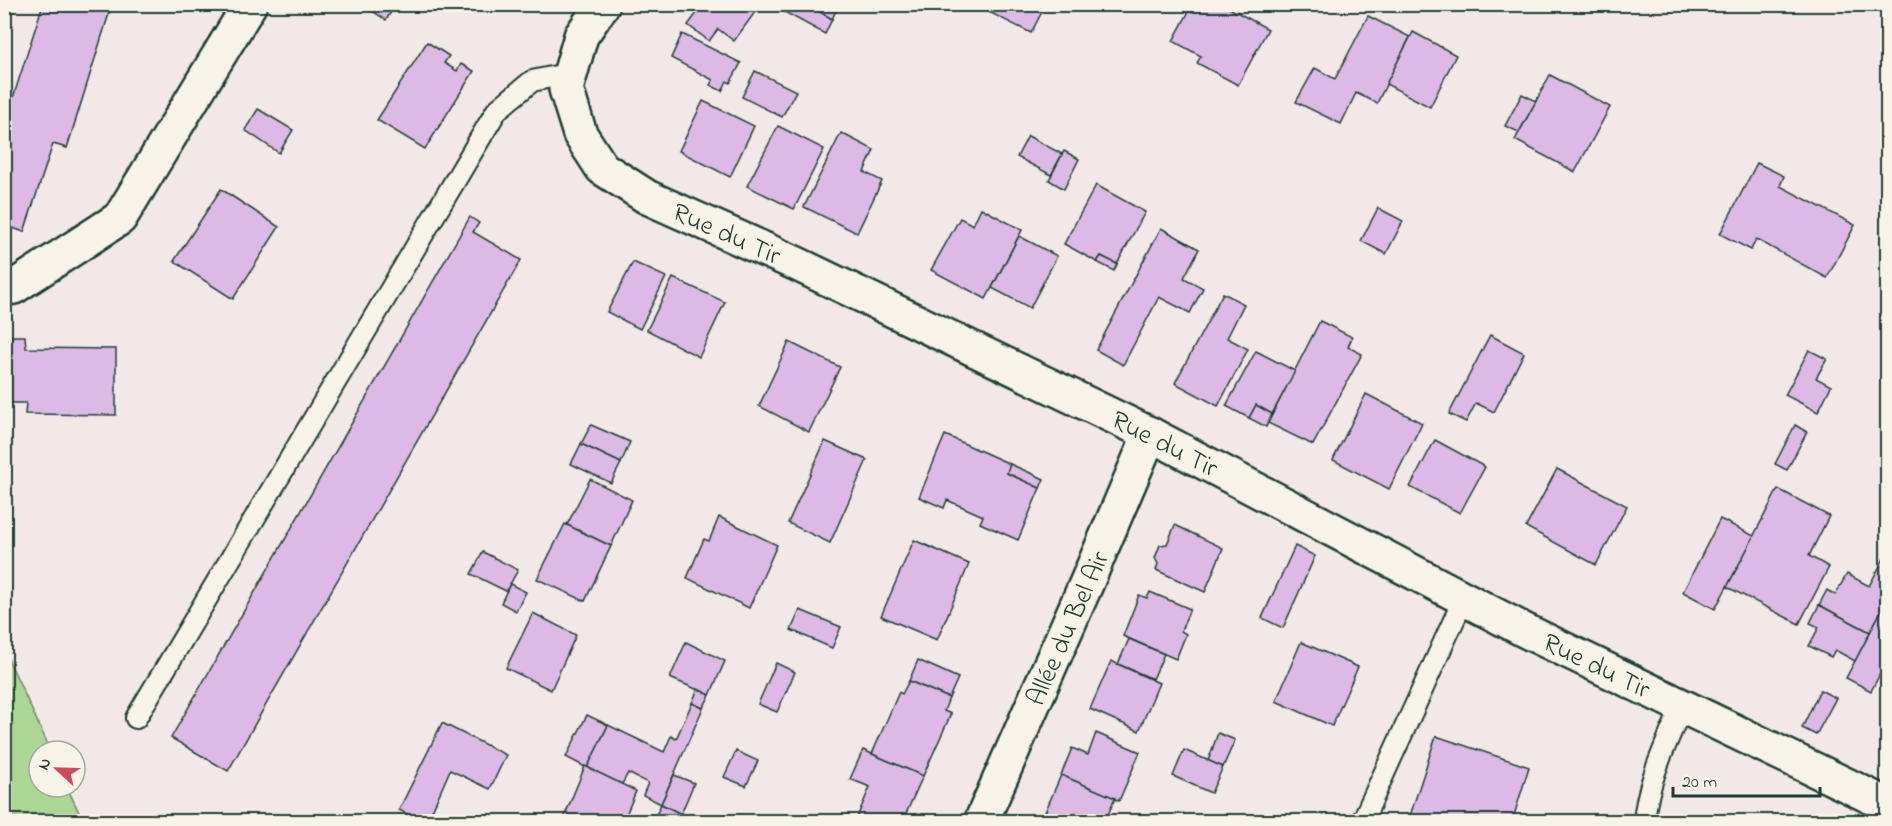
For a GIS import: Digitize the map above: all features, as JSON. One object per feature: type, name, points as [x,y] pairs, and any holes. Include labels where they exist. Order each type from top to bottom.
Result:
[{"type":"street","points":[[4,288],[14,287],[120,218],[250,4]]},
{"type":"street","name":"Rue du Tir","points":[[603,4],[581,36],[566,89],[580,134],[602,168],[647,197],[797,264],[1150,434],[1524,630],[1887,805]]},
{"type":"street","name":"Allée du Bel Air","points":[[981,822],[1150,434]]},
{"type":"lane","points":[[136,718],[497,110],[532,81],[571,73]]},
{"type":"lane","points":[[1362,822],[1464,598]]},
{"type":"lane","points":[[1644,822],[1646,803],[1656,771],[1682,706]]},
{"type":"green space","points":[[4,650],[45,739],[27,739],[27,799],[73,799],[83,821],[5,821]]},
{"type":"building","points":[[43,4],[112,4],[67,148],[53,144],[24,232],[4,225],[4,126]]},
{"type":"building","points":[[362,4],[396,4],[386,20]]},
{"type":"building","points":[[693,4],[761,4],[734,41],[718,29],[709,41],[688,25],[697,13],[690,8]]},
{"type":"building","points":[[782,4],[806,4],[832,19],[825,34],[779,9]]},
{"type":"building","points":[[806,4],[839,4],[832,19]]},
{"type":"building","points":[[973,4],[1046,4],[1031,33]]},
{"type":"building","points":[[1193,4],[1222,4],[1268,29],[1238,85],[1197,63],[1201,56],[1173,41]]},
{"type":"building","points":[[1368,16],[1410,37],[1377,103],[1356,93],[1341,124],[1296,102],[1315,68],[1335,79]]},
{"type":"building","points":[[1413,32],[1456,55],[1430,107],[1386,84]]},
{"type":"building","points":[[682,34],[741,63],[730,83],[727,81],[722,91],[710,85],[713,80],[671,58]]},
{"type":"building","points":[[427,42],[449,56],[444,63],[457,71],[461,64],[474,71],[425,149],[377,120]]},
{"type":"building","points":[[755,71],[796,91],[782,117],[742,97]]},
{"type":"building","points":[[1550,75],[1610,107],[1575,172],[1515,140]]},
{"type":"building","points":[[1522,94],[1536,101],[1519,132],[1505,126]]},
{"type":"building","points":[[703,101],[754,126],[730,177],[679,151]]},
{"type":"building","points":[[258,109],[293,130],[279,153],[245,130]]},
{"type":"building","points":[[778,126],[824,149],[794,209],[747,186]]},
{"type":"building","points":[[841,133],[874,150],[864,172],[882,181],[857,233],[804,207]]},
{"type":"building","points":[[1028,136],[1062,154],[1051,175],[1017,157]]},
{"type":"building","points":[[1064,151],[1079,159],[1064,189],[1049,180]]},
{"type":"building","points":[[1757,163],[1784,176],[1780,186],[1855,225],[1827,278],[1756,239],[1751,250],[1720,234]]},
{"type":"building","points":[[1096,185],[1145,212],[1117,264],[1101,256],[1097,262],[1064,244]]},
{"type":"building","points":[[221,189],[279,227],[233,299],[174,261]]},
{"type":"building","points":[[981,208],[1022,230],[986,299],[931,270],[960,218],[973,225]]},
{"type":"building","points":[[1378,208],[1403,221],[1386,254],[1361,241]]},
{"type":"building","points":[[470,217],[479,223],[473,232],[521,260],[228,771],[171,738]]},
{"type":"building","points":[[1161,228],[1199,249],[1184,278],[1203,288],[1190,313],[1159,297],[1123,365],[1096,350]]},
{"type":"building","points":[[1019,236],[1057,256],[1030,308],[992,288]]},
{"type":"building","points":[[1101,256],[1117,264],[1114,271],[1097,262]]},
{"type":"building","points":[[633,262],[666,277],[640,329],[607,312]]},
{"type":"building","points":[[673,278],[725,302],[699,357],[647,330]]},
{"type":"building","points":[[1223,293],[1244,304],[1227,338],[1248,349],[1218,406],[1175,383]]},
{"type":"building","points":[[1320,321],[1352,337],[1348,347],[1362,354],[1313,445],[1268,423]]},
{"type":"building","points":[[1490,335],[1524,353],[1494,412],[1476,403],[1466,422],[1449,414]]},
{"type":"building","points":[[4,336],[25,336],[26,348],[116,349],[116,415],[25,414],[26,403],[4,403]]},
{"type":"building","points":[[789,342],[840,367],[809,432],[759,406]]},
{"type":"building","points":[[1809,350],[1827,359],[1816,378],[1831,386],[1818,412],[1785,395]]},
{"type":"building","points":[[1256,351],[1295,371],[1272,414],[1256,405],[1249,418],[1226,406]]},
{"type":"building","points":[[1366,394],[1422,423],[1389,489],[1333,460]]},
{"type":"building","points":[[1256,405],[1272,414],[1266,427],[1249,418]]},
{"type":"building","points":[[591,425],[630,442],[621,463],[581,444]]},
{"type":"building","points":[[1795,425],[1807,432],[1787,470],[1775,464]]},
{"type":"building","points":[[945,435],[1010,464],[1007,473],[1040,488],[1018,540],[980,523],[983,516],[947,500],[944,508],[919,497]]},
{"type":"building","points":[[1435,440],[1485,467],[1460,513],[1410,487]]},
{"type":"building","points":[[825,441],[867,460],[830,543],[788,523]]},
{"type":"building","points":[[581,444],[621,463],[611,483],[571,464]]},
{"type":"building","points":[[1010,464],[1044,479],[1040,488],[1007,473]]},
{"type":"building","points":[[1557,469],[1627,506],[1596,565],[1526,527]]},
{"type":"building","points":[[590,479],[632,500],[611,546],[567,525]]},
{"type":"building","points":[[1778,489],[1829,516],[1809,556],[1829,567],[1799,624],[1727,587]]},
{"type":"building","points":[[719,517],[777,545],[749,608],[687,578],[704,539],[709,541]]},
{"type":"building","points":[[1720,519],[1754,536],[1715,609],[1683,592]]},
{"type":"building","points":[[565,524],[611,546],[585,601],[537,579]]},
{"type":"building","points":[[1175,525],[1223,548],[1205,592],[1156,570],[1158,564],[1155,558],[1160,545],[1167,544]]},
{"type":"building","points":[[914,540],[969,564],[937,640],[881,616]]},
{"type":"building","points":[[1295,546],[1315,556],[1283,628],[1262,618]]},
{"type":"building","points":[[1888,551],[1888,598],[1870,632],[1819,605],[1827,590],[1835,595],[1847,574],[1869,586]]},
{"type":"building","points":[[483,552],[518,570],[506,591],[471,574]]},
{"type":"building","points":[[510,584],[526,592],[516,611],[501,603]]},
{"type":"building","points":[[1150,592],[1190,609],[1181,631],[1186,634],[1176,659],[1123,636],[1139,595],[1147,598]]},
{"type":"building","points":[[1888,598],[1888,678],[1880,674],[1871,691],[1846,678]]},
{"type":"building","points":[[1819,605],[1870,632],[1855,661],[1835,650],[1831,657],[1809,646],[1819,627],[1810,623]]},
{"type":"building","points":[[800,610],[841,627],[832,648],[791,630]]},
{"type":"building","points":[[533,613],[576,635],[551,690],[506,668]]},
{"type":"building","points":[[1129,639],[1164,654],[1153,679],[1118,664]]},
{"type":"building","points":[[686,642],[725,661],[710,695],[670,678]]},
{"type":"building","points":[[1301,642],[1358,667],[1332,726],[1276,701]]},
{"type":"building","points":[[918,660],[958,678],[949,698],[909,681]]},
{"type":"building","points":[[1111,661],[1159,683],[1139,731],[1090,709]]},
{"type":"building","points":[[776,663],[795,672],[777,712],[758,704]]},
{"type":"building","points":[[909,681],[949,698],[944,711],[951,714],[923,776],[872,754],[899,692],[902,694]]},
{"type":"building","points":[[698,689],[710,695],[703,708],[692,703]]},
{"type":"building","points":[[1820,690],[1836,698],[1816,735],[1802,728]]},
{"type":"building","points":[[692,703],[703,708],[661,804],[643,795],[648,783],[628,773],[622,784],[587,768],[608,725],[664,752],[671,736],[676,739]]},
{"type":"building","points":[[587,715],[608,725],[587,768],[566,757]]},
{"type":"building","points":[[442,723],[506,755],[490,789],[450,770],[427,822],[423,822],[399,810]]},
{"type":"building","points":[[1096,733],[1140,752],[1119,801],[1061,775],[1072,748],[1088,755]]},
{"type":"building","points":[[1218,733],[1235,740],[1223,767],[1208,761]]},
{"type":"building","points":[[1436,736],[1529,767],[1512,822],[1408,822]]},
{"type":"building","points":[[863,750],[923,776],[904,818],[912,822],[855,822],[870,787],[850,779]]},
{"type":"building","points":[[1184,750],[1223,767],[1211,793],[1173,776]]},
{"type":"building","points":[[736,751],[758,761],[746,786],[724,777]]},
{"type":"building","points":[[585,766],[636,791],[623,822],[563,820]]},
{"type":"building","points":[[674,775],[694,783],[681,814],[661,804]]},
{"type":"building","points":[[1061,775],[1115,798],[1105,822],[1032,822],[1033,818],[1043,817]]},
{"type":"building","points":[[661,804],[698,822],[657,822],[654,820]]}]
